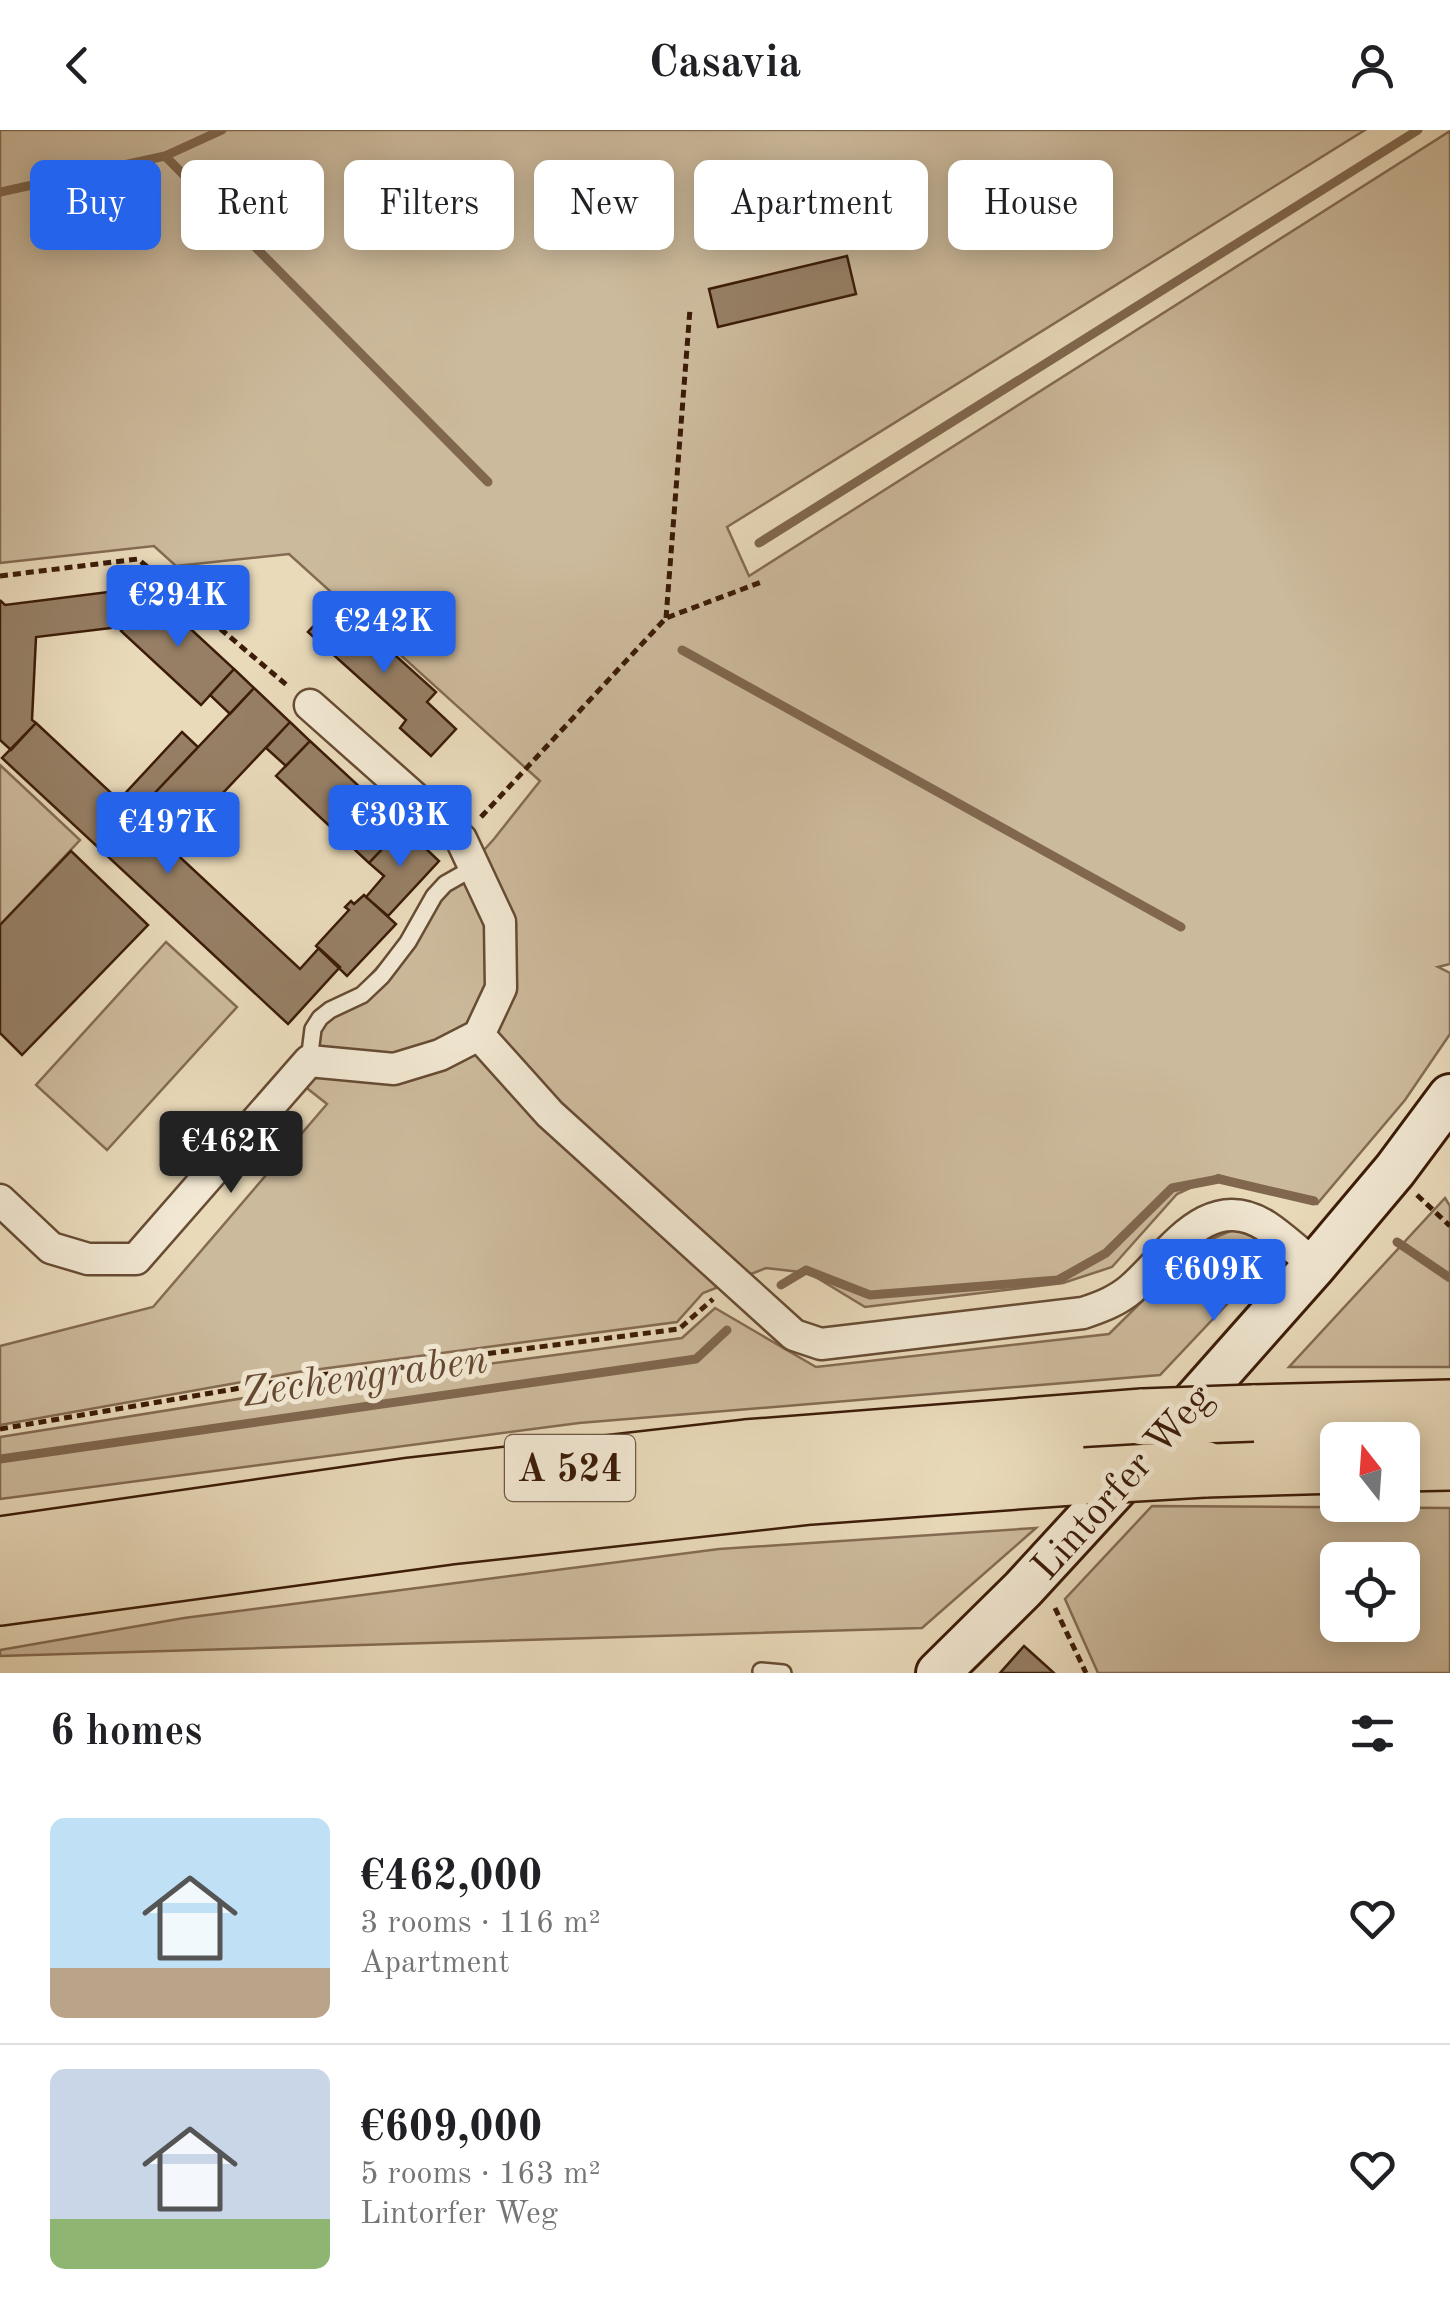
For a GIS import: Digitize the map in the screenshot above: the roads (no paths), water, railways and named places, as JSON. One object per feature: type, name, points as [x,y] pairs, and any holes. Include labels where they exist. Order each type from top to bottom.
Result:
[{"type":"highway","name":"A 524","points":[[0,1545],[412,1486],[746,1448],[1144,1417],[1450,1408]]},
{"type":"highway","points":[[1420,1463],[1450,1462]]},
{"type":"highway","name":"A 524","points":[[0,1597],[468,1534],[810,1496],[1085,1476],[1320,1466]]},
{"type":"main road","name":"Lintorfer Weg","points":[[938,1673],[1023,1589],[1315,1266],[1396,1170],[1450,1096]]},
{"type":"street","points":[[0,1200],[51,1248],[88,1260],[136,1259],[308,1061],[394,1069],[440,1055],[479,1036],[501,988],[500,922],[462,838],[310,705]]},
{"type":"street","points":[[479,1036],[550,1114],[733,1282],[794,1335],[821,1344],[1083,1314],[1114,1302],[1185,1234],[1217,1216],[1242,1216],[1265,1225],[1315,1266]]},
{"type":"lane","points":[[308,1061],[313,1030],[320,1018],[372,986],[408,942],[434,896],[474,866]]},
{"type":"lane","points":[[762,1671],[783,1673]]},
{"type":"waterway","points":[[0,192],[165,156],[222,130]]},
{"type":"waterway","points":[[759,543],[1418,130]]},
{"type":"waterway","points":[[165,156],[488,482]]},
{"type":"waterway","points":[[682,650],[1181,927]]},
{"type":"waterway","name":"Zechengraben","points":[[781,1285],[806,1270],[870,1295],[1058,1280],[1106,1253],[1172,1188],[1219,1179],[1314,1201]]},
{"type":"waterway","name":"Zechengraben","points":[[1397,1242],[1450,1278]]},
{"type":"waterway","name":"Zechengraben","points":[[0,1459],[696,1359],[727,1330]]}]
